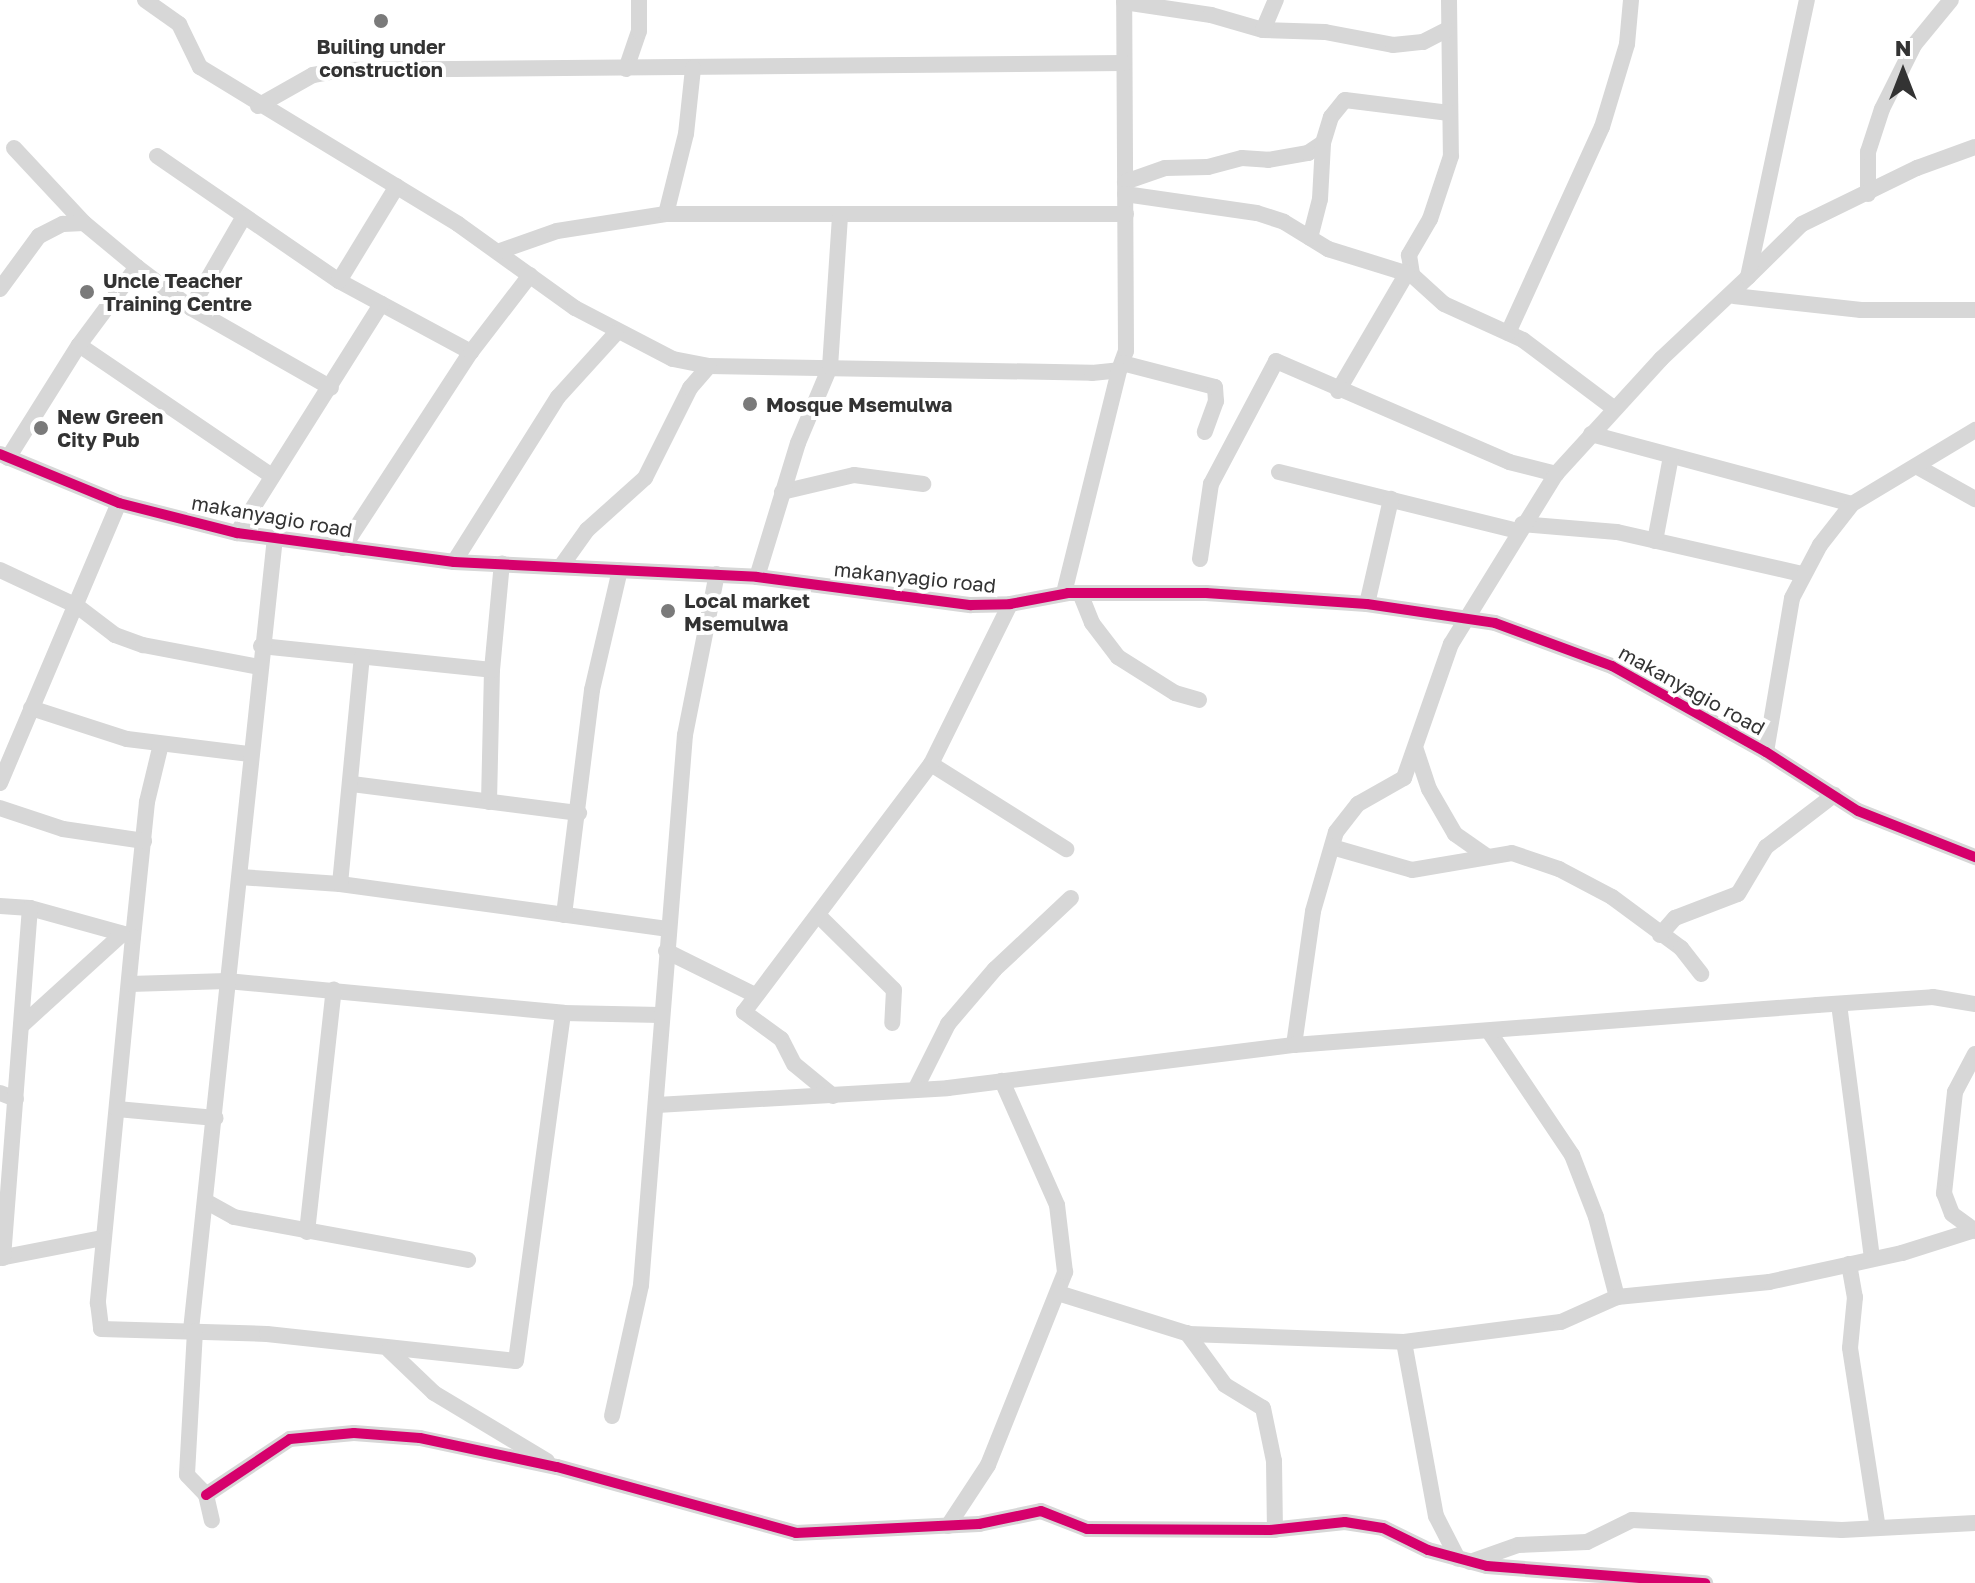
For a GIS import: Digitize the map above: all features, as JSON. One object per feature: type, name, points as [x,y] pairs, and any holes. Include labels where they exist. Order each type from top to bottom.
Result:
[{"type":"street","points":[[145,0],[184,30],[200,67],[258,106],[397,186],[500,251],[616,333],[673,359],[709,366],[1120,366],[1215,387],[1216,401],[1205,432]]},
{"type":"street","points":[[626,69],[639,31],[639,0]]},
{"type":"street","points":[[1263,30],[1276,0]]},
{"type":"street","points":[[1338,391],[1410,274],[1409,255],[1430,219],[1451,156],[1449,0]]},
{"type":"street","points":[[1508,333],[1605,118],[1627,44],[1631,0]]},
{"type":"street","points":[[1748,277],[1807,0]]},
{"type":"street","points":[[1868,194],[1868,152],[1882,109],[1914,45],[1951,0]]},
{"type":"street","points":[[1199,700],[1175,693],[1118,657],[1072,593],[1120,366],[1126,214],[1124,1],[1211,15],[1263,30],[1325,32],[1393,45],[1423,42],[1447,30]]},
{"type":"street","points":[[258,106],[313,75],[342,70],[693,68],[882,61],[1124,63]]},
{"type":"street","points":[[666,214],[686,134],[693,68]]},
{"type":"street","points":[[1310,238],[1320,199],[1323,143],[1331,117],[1345,100],[1449,113]]},
{"type":"street","points":[[1125,188],[1165,168],[1288,158],[1323,143]]},
{"type":"street","points":[[1294,1045],[1313,911],[1332,847],[1358,804],[1404,778],[1416,750],[1436,677],[1466,618],[1556,474],[1661,359],[1734,296],[1748,277],[1802,224],[1975,147]]},
{"type":"street","points":[[14,148],[84,223],[191,308],[331,388]]},
{"type":"street","points":[[157,156],[243,218],[339,281],[471,352]]},
{"type":"street","points":[[339,281],[397,186]]},
{"type":"street","points":[[1125,188],[1257,213],[1341,254],[1410,274],[1444,304],[1508,333],[1615,409]]},
{"type":"street","points":[[500,251],[557,231],[666,214],[1126,214]]},
{"type":"street","points":[[757,577],[782,492],[830,367],[840,215]]},
{"type":"street","points":[[191,308],[243,218]]},
{"type":"street","points":[[0,289],[39,236],[63,224],[84,223]]},
{"type":"street","points":[[4,456],[79,345],[137,267]]},
{"type":"street","points":[[343,548],[471,352],[530,275]]},
{"type":"street","points":[[1734,296],[1861,310],[1975,310]]},
{"type":"street","points":[[237,533],[381,304]]},
{"type":"street","points":[[454,562],[558,397],[616,333]]},
{"type":"street","points":[[79,345],[272,476]]},
{"type":"street","points":[[1200,559],[1211,484],[1269,367],[1281,362],[1338,391],[1509,462],[1556,474]]},
{"type":"street","points":[[562,565],[587,530],[645,478],[690,388],[709,366]]},
{"type":"street","points":[[1766,752],[1792,598],[1802,574],[1852,504],[1975,430]]},
{"type":"street","points":[[1591,434],[1852,504]]},
{"type":"street","name":"makanyagio road","points":[[4,456],[119,503],[237,533],[454,562],[757,577],[971,605],[1010,604],[1072,593],[1206,593],[1367,604],[1495,623],[1612,666],[1766,752],[1858,811],[1975,857]]},
{"type":"street","points":[[1655,541],[1671,456]]},
{"type":"street","points":[[1916,466],[1975,499]]},
{"type":"street","points":[[1279,472],[1520,528],[1589,528],[1802,574]]},
{"type":"street","points":[[782,492],[854,475],[923,484]]},
{"type":"street","points":[[1367,604],[1391,499]]},
{"type":"street","points":[[0,783],[119,503]]},
{"type":"street","points":[[212,1520],[206,1495],[187,1475],[197,1365],[193,1330],[261,646],[275,538]]},
{"type":"street","points":[[489,802],[492,670],[502,563]]},
{"type":"street","points":[[0,570],[77,606],[115,635],[143,645],[259,667]]},
{"type":"street","points":[[564,915],[592,690],[620,570]]},
{"type":"street","points":[[612,1416],[641,1285],[657,1105],[666,951],[679,858],[685,735],[717,574]]},
{"type":"street","points":[[833,1096],[794,1064],[781,1039],[745,1018],[755,995],[819,916],[931,764],[1010,604]]},
{"type":"street","points":[[261,646],[492,670]]},
{"type":"street","points":[[340,884],[362,657]]},
{"type":"street","points":[[31,708],[99,732],[161,744],[250,754]]},
{"type":"street","points":[[161,744],[147,802],[144,841],[127,935],[131,959],[130,984],[103,1238],[98,1326],[133,1333],[193,1330],[516,1361],[563,1013]]},
{"type":"street","points":[[1416,750],[1429,789],[1455,834],[1487,856]]},
{"type":"street","points":[[931,764],[1066,849]]},
{"type":"street","points":[[352,784],[579,813]]},
{"type":"street","points":[[1660,935],[1684,913],[1738,894],[1766,847],[1834,795]]},
{"type":"street","points":[[0,808],[63,829],[144,841]]},
{"type":"street","points":[[1332,847],[1412,870],[1512,853],[1559,869],[1612,897],[1681,948],[1701,974]]},
{"type":"street","points":[[240,877],[340,884],[669,929]]},
{"type":"street","points":[[915,1090],[948,1024],[995,969],[1071,898]]},
{"type":"street","points":[[0,906],[30,908],[127,935]]},
{"type":"street","points":[[30,908],[18,1066],[8,1096],[13,1146],[2,1258],[103,1238]]},
{"type":"street","points":[[819,916],[894,990],[892,1023]]},
{"type":"street","points":[[21,1026],[127,935]]},
{"type":"street","points":[[666,951],[755,995]]},
{"type":"street","points":[[131,959],[159,982]]},
{"type":"street","points":[[130,984],[227,981],[563,1013],[661,1015]]},
{"type":"street","points":[[307,1232],[334,989]]},
{"type":"street","points":[[657,1105],[915,1090],[1294,1045],[1490,1033],[1933,997],[1975,1004]]},
{"type":"street","points":[[1839,1004],[1872,1259]]},
{"type":"street","points":[[1490,1033],[1572,1155],[1596,1217],[1617,1297]]},
{"type":"street","points":[[1975,1054],[1955,1092],[1944,1193],[1952,1214],[1975,1231]]},
{"type":"street","points":[[0,1078],[18,1066]]},
{"type":"street","points":[[948,1526],[988,1465],[1058,1293],[1065,1254],[1057,1205],[1002,1081]]},
{"type":"street","points":[[117,1109],[216,1118]]},
{"type":"street","points":[[0,1159],[13,1146]]},
{"type":"street","points":[[207,1202],[229,1216],[468,1260]]},
{"type":"street","points":[[1058,1293],[1187,1333],[1404,1342],[1561,1322],[1617,1297],[1769,1282],[1872,1259],[1975,1231]]},
{"type":"street","points":[[1849,1264],[1855,1297],[1850,1348],[1878,1528]]},
{"type":"street","points":[[1187,1333],[1225,1385],[1263,1408],[1274,1461],[1275,1530]]},
{"type":"street","points":[[1404,1342],[1436,1516],[1463,1561]]},
{"type":"street","points":[[389,1350],[434,1393],[557,1467]]},
{"type":"street","points":[[206,1495],[265,1452],[319,1434],[420,1438],[557,1467],[796,1533],[948,1526],[1041,1511],[1079,1529],[1275,1530],[1358,1523],[1463,1561],[1705,1583]]},
{"type":"street","points":[[1463,1561],[1518,1545],[1587,1542],[1632,1520],[1727,1529],[1878,1528],[1975,1523]]},
{"type":"cycle path","points":[[0,454],[119,503],[237,533],[454,562],[757,577],[971,605],[1010,604],[1068,593],[1206,593],[1367,604],[1495,623],[1612,666],[1766,752],[1858,811],[1975,857]]},
{"type":"cycle path","points":[[206,1495],[290,1439],[354,1433],[420,1438],[557,1467],[796,1533],[979,1524],[1041,1511],[1087,1529],[1270,1530],[1345,1522],[1383,1528],[1428,1550],[1487,1566],[1705,1583]]},
{"type":"place","name":"Builing under construction","points":[[381,21]]},
{"type":"place","name":"Uncle Teacher Training Centre","points":[[87,292]]},
{"type":"place","name":"Mosque Msemulwa","points":[[750,404]]},
{"type":"place","name":"New Green City Pub","points":[[41,428]]},
{"type":"place","name":"Local market Msemulwa","points":[[668,611]]}]
